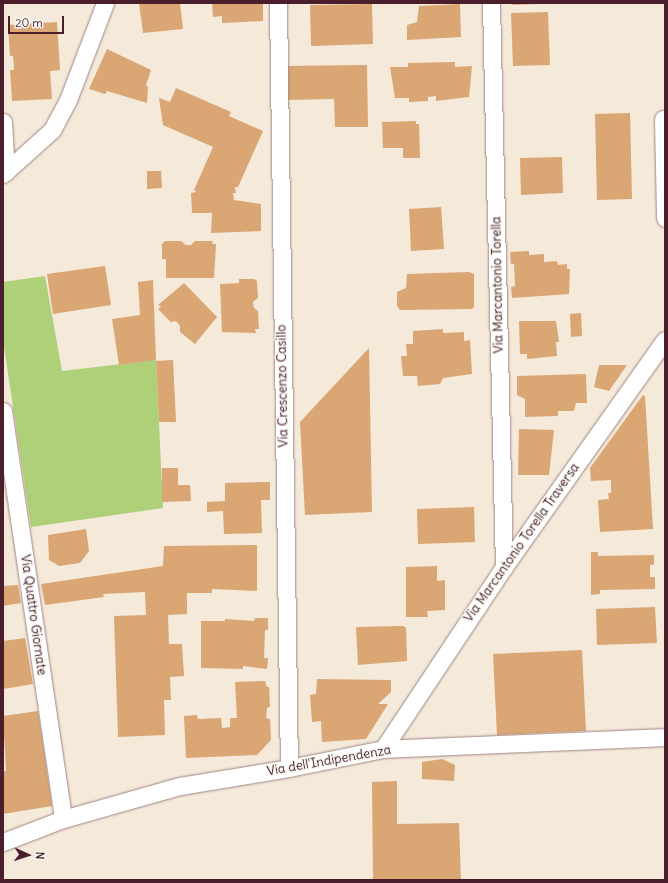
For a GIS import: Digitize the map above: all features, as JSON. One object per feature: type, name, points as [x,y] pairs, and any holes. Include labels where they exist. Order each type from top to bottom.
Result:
[{"type":"street","points":[[4,173],[52,130],[68,100],[105,3]]},
{"type":"street","name":"Via Crescenzo Casillo","points":[[278,3],[289,768]]},
{"type":"street","name":"Via Marcantonio Torella","points":[[491,3],[504,567]]},
{"type":"street","points":[[662,118],[665,218]]},
{"type":"street","points":[[3,122],[4,173]]},
{"type":"street","name":"Via Marcantonio Torella Traversa","points":[[383,749],[504,567],[665,340]]},
{"type":"street","name":"Via Quattro Giornate","points":[[3,411],[63,819]]},
{"type":"street","name":"Via dell'Indipendenza","points":[[3,842],[63,819],[180,786],[289,768],[383,749],[665,737]]},
{"type":"green space","points":[[45,276],[62,371],[156,360],[163,508],[31,527],[3,340],[3,282]]},
{"type":"building","points":[[139,3],[180,3],[183,29],[143,33]]},
{"type":"building","points":[[212,3],[263,3],[263,21],[222,23],[222,16],[213,17]]},
{"type":"building","points":[[512,3],[538,3],[538,4],[512,5]]},
{"type":"building","points":[[372,4],[373,44],[311,46],[310,5]]},
{"type":"building","points":[[460,4],[461,37],[407,40],[407,25],[417,22],[419,6]]},
{"type":"building","points":[[548,12],[550,65],[513,66],[511,13]]},
{"type":"building","points":[[57,22],[60,70],[50,71],[52,99],[12,101],[10,70],[14,70],[13,56],[10,56],[8,25]]},
{"type":"building","points":[[107,49],[151,70],[146,85],[148,87],[147,103],[107,91],[105,94],[89,89]]},
{"type":"building","points":[[455,62],[455,67],[472,66],[469,97],[436,101],[436,96],[428,97],[428,101],[409,102],[409,98],[395,98],[390,67],[408,67],[408,63]]},
{"type":"building","points":[[367,65],[368,127],[335,127],[334,99],[285,100],[284,66]]},
{"type":"building","points":[[176,88],[231,112],[229,116],[263,131],[238,187],[235,187],[236,193],[233,193],[234,200],[261,204],[261,231],[211,233],[212,213],[192,213],[191,193],[196,192],[194,190],[213,147],[163,125],[159,98],[170,102]]},
{"type":"building","points":[[630,113],[632,199],[597,200],[595,114]]},
{"type":"building","points":[[416,121],[416,124],[419,124],[420,158],[403,158],[403,148],[383,148],[382,122]]},
{"type":"building","points":[[562,157],[563,193],[521,195],[520,158]]},
{"type":"building","points":[[147,171],[161,171],[162,188],[147,189]]},
{"type":"building","points":[[441,207],[444,249],[411,251],[409,209]]},
{"type":"building","points":[[165,241],[181,241],[186,245],[191,245],[195,241],[213,241],[212,244],[216,244],[214,278],[166,278],[166,259],[162,259],[162,244]]},
{"type":"building","points":[[529,251],[529,255],[544,254],[544,262],[557,261],[558,265],[567,264],[567,269],[570,269],[569,294],[512,298],[511,287],[515,286],[514,264],[511,264],[510,252]]},
{"type":"building","points":[[105,266],[111,305],[53,314],[47,274]]},
{"type":"building","points":[[469,272],[474,274],[474,307],[472,309],[400,310],[397,306],[397,292],[406,288],[407,274]]},
{"type":"building","points":[[239,279],[254,279],[257,281],[258,298],[253,302],[254,308],[258,311],[259,329],[255,329],[256,333],[222,332],[220,284],[239,283]]},
{"type":"building","points":[[153,280],[156,360],[119,365],[112,319],[140,315],[138,282]]},
{"type":"building","points":[[184,283],[217,317],[195,344],[180,332],[180,326],[176,321],[171,322],[158,309],[161,307],[158,305]]},
{"type":"building","points":[[581,313],[582,336],[571,337],[570,314]]},
{"type":"building","points":[[519,321],[556,321],[559,342],[556,342],[557,356],[527,359],[527,354],[520,354]]},
{"type":"building","points":[[443,329],[443,333],[464,332],[464,341],[470,340],[472,374],[443,378],[440,384],[418,386],[417,376],[403,376],[401,356],[407,356],[406,344],[413,344],[413,331]]},
{"type":"building","points":[[369,348],[372,512],[305,515],[300,422]]},
{"type":"building","points":[[173,360],[176,422],[159,422],[156,361]]},
{"type":"building","points":[[599,365],[627,365],[609,391],[594,387]]},
{"type":"building","points":[[586,374],[587,403],[576,403],[574,411],[558,411],[558,416],[525,417],[525,399],[517,395],[517,376]]},
{"type":"building","points":[[643,395],[645,396],[653,529],[600,532],[598,500],[609,499],[608,493],[611,493],[611,480],[591,481],[590,468]]},
{"type":"building","points":[[519,429],[554,430],[549,475],[518,475]]},
{"type":"building","points":[[162,468],[178,468],[178,485],[190,485],[191,501],[162,502]]},
{"type":"building","points":[[270,482],[270,500],[261,500],[262,533],[224,534],[223,511],[207,512],[207,502],[225,501],[225,483]]},
{"type":"building","points":[[474,507],[475,542],[418,544],[417,509]]},
{"type":"building","points":[[86,529],[89,551],[80,563],[59,566],[49,560],[48,535]]},
{"type":"building","points":[[257,545],[257,591],[212,589],[212,593],[187,593],[187,614],[168,615],[169,644],[182,644],[184,676],[170,677],[171,700],[164,700],[165,735],[118,737],[114,616],[146,615],[145,592],[103,594],[104,597],[45,605],[41,584],[163,566],[164,546]]},
{"type":"building","points":[[591,552],[598,552],[598,556],[654,555],[654,565],[650,565],[650,577],[655,577],[655,589],[600,590],[600,594],[591,595]]},
{"type":"building","points":[[437,566],[437,581],[445,580],[445,610],[427,611],[428,617],[406,617],[406,567]]},
{"type":"building","points":[[18,585],[21,603],[3,606],[3,586]]},
{"type":"building","points":[[655,607],[657,643],[597,645],[596,609]]},
{"type":"building","points":[[255,618],[268,618],[268,630],[265,630],[264,658],[268,658],[267,669],[243,666],[243,669],[201,668],[201,621],[225,621],[225,619],[254,621]]},
{"type":"building","points":[[403,626],[406,628],[407,661],[358,665],[356,627]]},
{"type":"building","points":[[25,638],[33,684],[3,689],[3,641]]},
{"type":"building","points":[[582,650],[586,731],[497,735],[493,654]]},
{"type":"building","points":[[317,679],[391,680],[391,692],[378,704],[388,704],[366,739],[322,742],[321,721],[312,722],[310,695],[316,694]]},
{"type":"building","points":[[265,681],[267,687],[269,687],[270,707],[267,708],[266,718],[270,719],[271,740],[257,755],[186,758],[184,716],[197,715],[198,719],[221,718],[222,728],[230,727],[230,718],[237,718],[235,682]]},
{"type":"building","points":[[38,711],[52,806],[3,814],[3,771],[6,771],[3,716]]},
{"type":"building","points":[[442,759],[455,765],[454,781],[422,779],[422,762]]},
{"type":"building","points":[[397,781],[397,824],[459,823],[461,880],[373,880],[372,782]]}]
